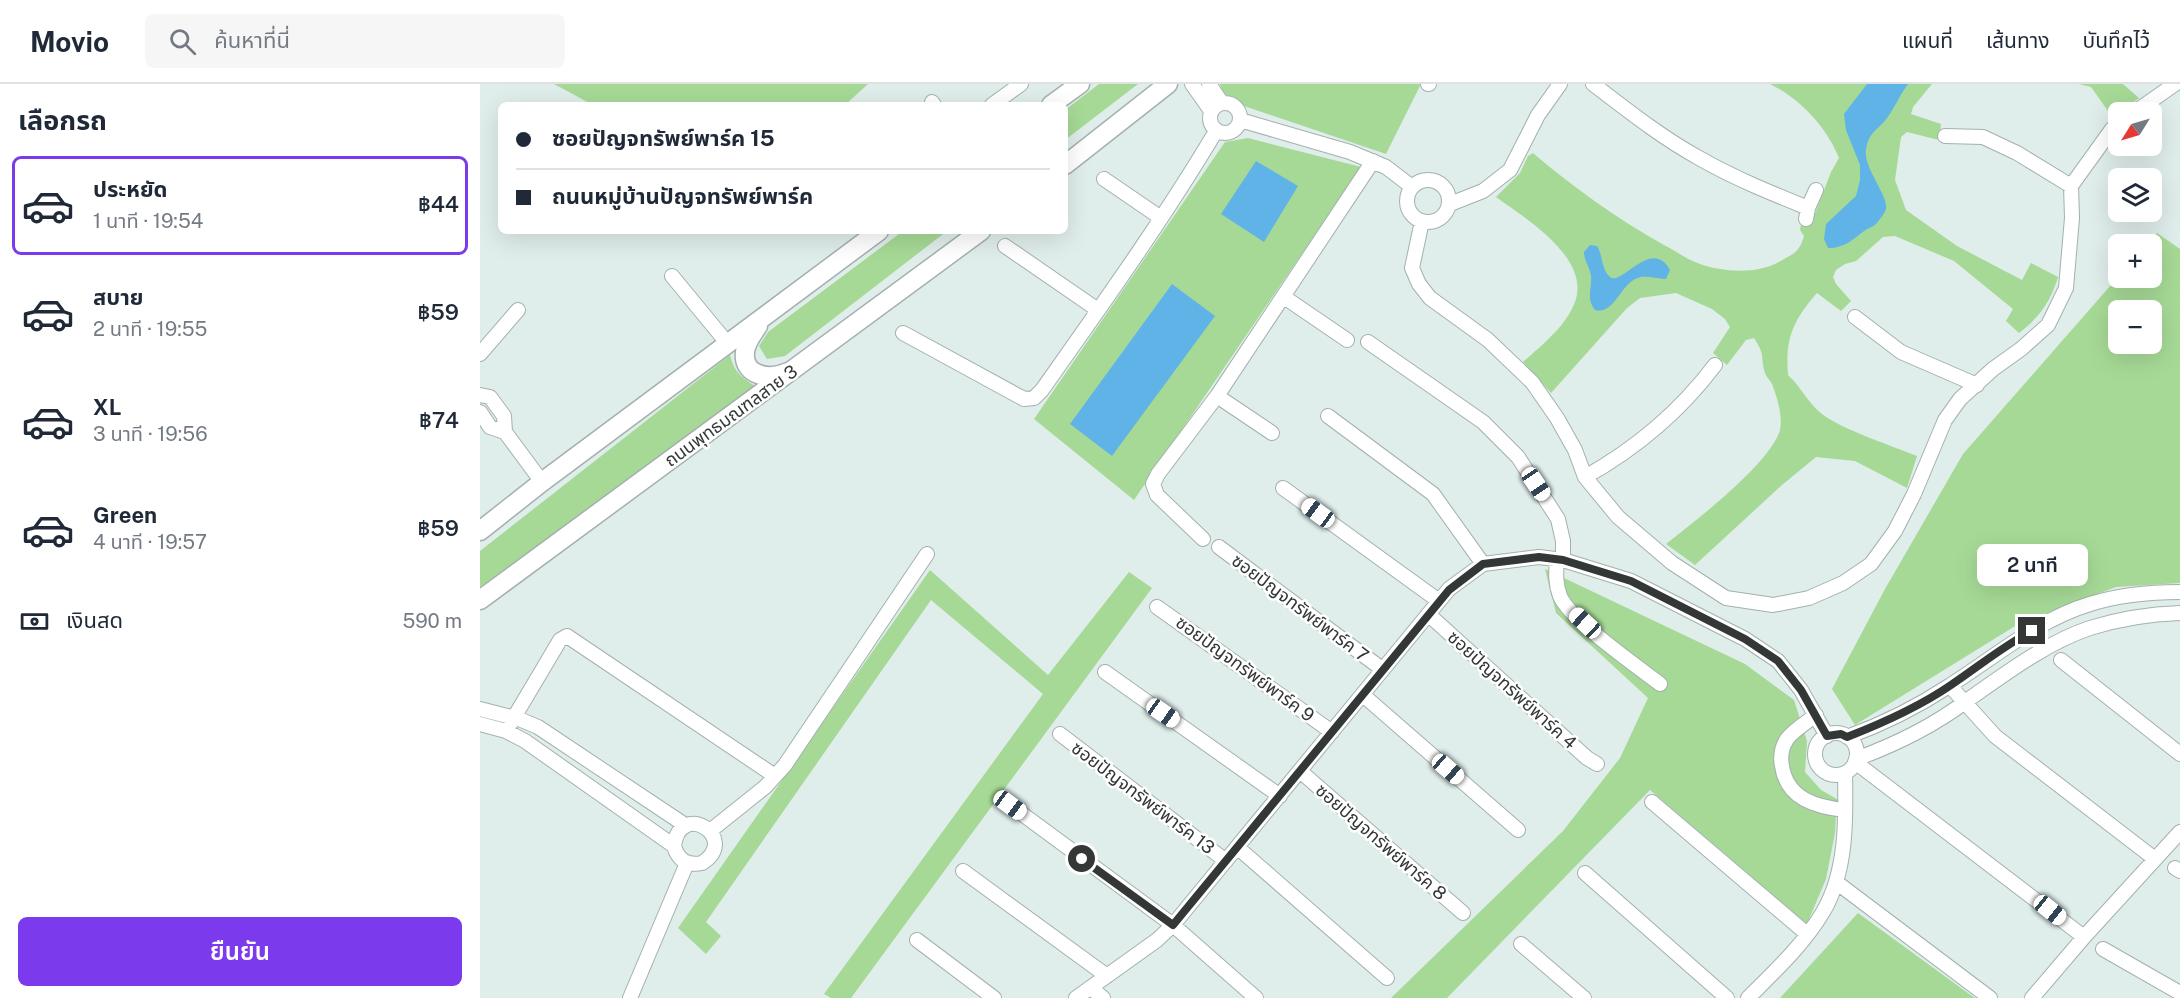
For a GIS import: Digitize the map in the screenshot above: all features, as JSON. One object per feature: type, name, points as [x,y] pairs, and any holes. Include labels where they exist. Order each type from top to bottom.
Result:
[{"type":"main road","points":[[1055,102],[1080,84]]},
{"type":"main road","points":[[1068,163],[1168,84]]},
{"type":"main road","points":[[480,531],[542,482],[875,234]]},
{"type":"main road","name":"ถนนพุทธมณฑลสาย 3","points":[[480,600],[977,234]]},
{"type":"main road","points":[[763,317],[748,340],[745,351],[745,362],[751,372],[771,376],[783,374],[798,367]]},
{"type":"street","points":[[996,102],[1021,84]]},
{"type":"street","points":[[1192,84],[1217,107],[1235,107],[1240,120]]},
{"type":"street","points":[[1209,84],[1217,107]]},
{"type":"street","points":[[1449,204],[1483,191],[1510,171],[1538,115],[1560,84]]},
{"type":"street","points":[[1593,84],[1638,119],[1699,158],[1807,213],[1816,190]]},
{"type":"street","points":[[2149,102],[2175,84]]},
{"type":"street","points":[[1217,107],[1210,118],[1211,125],[1216,131],[1231,132],[1240,120]]},
{"type":"street","points":[[1240,120],[1350,152],[1386,166],[1412,187]]},
{"type":"street","points":[[903,333],[1023,399],[1034,398],[1042,390],[1161,218],[1216,131]]},
{"type":"street","points":[[1422,221],[1412,268],[1419,285],[1430,298],[1488,340],[1532,382],[1557,418],[1575,450],[1585,477],[1618,517],[1672,563],[1726,598],[1773,605],[1809,598],[1843,583],[1871,564],[1895,531],[1945,420],[1960,399],[2048,325],[2067,288],[2072,218],[2071,186],[2108,135]]},
{"type":"street","points":[[1945,136],[1983,136],[2017,153],[2071,186]]},
{"type":"street","points":[[1203,539],[1157,495],[1153,484],[1158,474],[1217,396],[1373,161]]},
{"type":"street","points":[[1104,179],[1161,218]]},
{"type":"street","points":[[1424,180],[1437,181],[1447,191],[1449,204],[1446,213],[1440,219],[1431,222],[1415,218],[1407,203],[1412,187],[1424,180]]},
{"type":"street","points":[[1005,246],[1098,310]]},
{"type":"street","points":[[672,276],[728,344]]},
{"type":"street","points":[[1284,297],[1347,340]]},
{"type":"street","points":[[480,354],[518,310]]},
{"type":"street","points":[[1855,317],[1901,352],[1977,385]]},
{"type":"street","points":[[1368,342],[1484,422],[1518,457],[1558,519],[1563,541],[1556,583],[1561,598],[1599,637],[1660,684]]},
{"type":"street","points":[[1585,477],[1613,462],[1668,417],[1700,385],[1715,365]]},
{"type":"street","points":[[480,395],[490,397],[504,416],[505,432]]},
{"type":"street","points":[[1217,396],[1272,433]]},
{"type":"street","points":[[480,412],[490,426],[505,432],[542,482]]},
{"type":"street","points":[[1328,416],[1433,494],[1483,564]]},
{"type":"street","points":[[1283,488],[1439,601]]},
{"type":"street","name":"ซอยปัญจทรัพย์พาร์ค 7","points":[[1219,547],[1382,669]]},
{"type":"street","points":[[710,831],[765,787],[785,765],[927,554]]},
{"type":"street","points":[[1076,998],[1157,940],[1173,925],[1439,601],[1449,590],[1483,564],[1539,557],[1560,559],[1631,581],[1745,639],[1778,661],[1801,690],[1827,736]]},
{"type":"street","points":[[1847,737],[1909,710],[1950,686],[2016,639],[2089,604],[2130,595],[2180,592]]},
{"type":"street","name":"ซอยปัญจทรัพย์พาร์ค 9","points":[[1157,607],[1332,732]]},
{"type":"street","points":[[1748,998],[1807,934],[1824,910],[1840,866],[1845,810],[1845,773],[1856,761],[1900,740],[1964,703],[2023,662],[2089,628],[2138,616],[2180,613]]},
{"type":"street","name":"ซอยปัญจทรัพย์พาร์ค 4","points":[[1428,614],[1587,758],[1597,764]]},
{"type":"street","points":[[506,730],[560,640],[567,636],[775,776]]},
{"type":"street","points":[[2061,660],[2180,754]]},
{"type":"street","points":[[1105,672],[1280,796]]},
{"type":"street","points":[[1965,675],[1977,693]]},
{"type":"street","points":[[1950,686],[1995,736],[2155,859]]},
{"type":"street","points":[[1362,695],[1518,830]]},
{"type":"street","points":[[480,709],[538,727],[685,825],[699,824],[710,831],[714,838],[713,853],[702,863],[687,863],[681,860],[674,846],[525,741],[506,730],[480,724]]},
{"type":"street","points":[[1816,715],[1788,738],[1780,755],[1783,777],[1791,790],[1807,802],[1824,808],[1845,810]]},
{"type":"street","name":"ซอยปัญจทรัพย์พาร์ค 13","points":[[1060,734],[1226,861]]},
{"type":"street","points":[[1845,773],[1831,774],[1819,767],[1815,753],[1821,740],[1827,736],[1841,734],[1847,737],[1855,747],[1856,761],[2084,937]]},
{"type":"street","name":"ซอยปัญจทรัพย์พาร์ค 8","points":[[1300,771],[1462,912]]},
{"type":"street","points":[[1652,802],[1807,934]]},
{"type":"street","points":[[1010,805],[1173,925],[1256,998]]},
{"type":"street","points":[[674,846],[675,837],[685,825]]},
{"type":"street","points":[[2032,998],[2180,832]]},
{"type":"street","points":[[1237,848],[1387,978]]},
{"type":"street","points":[[630,998],[687,863]]},
{"type":"street","points":[[963,871],[1107,976]]},
{"type":"street","points":[[1585,873],[1727,998]]},
{"type":"street","points":[[1836,882],[1990,998]]},
{"type":"street","points":[[917,940],[994,998]]},
{"type":"street","points":[[1521,944],[1584,998]]},
{"type":"street","points":[[2103,949],[2180,993]]},
{"type":"street","points":[[1091,988],[1103,998]]},
{"type":"green space","points":[[554,84],[868,84],[848,102],[587,102]]},
{"type":"green space","points":[[1099,84],[1138,84],[1068,138],[1068,108]]},
{"type":"green space","points":[[1220,84],[1421,84],[1386,154],[1241,105],[1223,93]]},
{"type":"green space","points":[[1770,84],[1932,84],[1913,107],[1911,114],[1941,124],[1939,140],[1907,132],[1901,137],[1895,180],[1906,210],[1957,246],[2022,280],[2031,263],[2058,277],[2052,294],[2043,308],[2019,333],[2006,321],[2013,309],[1954,261],[1895,236],[1883,237],[1856,261],[1836,270],[1833,277],[1836,284],[1851,301],[1841,311],[1817,293],[1796,321],[1792,331],[1787,362],[1788,375],[1822,414],[1855,432],[1917,456],[1907,488],[1855,461],[1816,457],[1695,565],[1666,544],[1747,475],[1774,443],[1780,430],[1778,401],[1766,374],[1758,344],[1754,338],[1746,340],[1727,365],[1713,353],[1730,327],[1725,319],[1712,309],[1676,293],[1640,298],[1627,308],[1551,393],[1523,362],[1554,334],[1572,308],[1576,299],[1577,283],[1573,268],[1564,253],[1537,227],[1496,197],[1520,173],[1528,156],[1533,153],[1612,213],[1691,260],[1709,267],[1728,270],[1769,267],[1791,255],[1800,247],[1804,236],[1800,230],[1801,224],[1811,224],[1831,172],[1839,158],[1827,135],[1811,115],[1792,97]]},
{"type":"green space","points":[[2079,84],[2123,84],[2139,98],[2134,102],[2108,102],[2108,111],[2091,87]]},
{"type":"green space","points":[[1248,138],[1361,167],[1134,500],[1034,419],[1225,142]]},
{"type":"green space","points":[[899,234],[943,234],[785,356],[767,359],[759,346],[768,332]]},
{"type":"green space","points":[[2162,236],[2180,249],[2180,583],[2116,587],[2020,623],[1855,725],[1832,689],[1885,589],[1963,454],[2108,288],[2162,288]]},
{"type":"green space","points":[[730,355],[739,374],[757,387],[480,587],[480,551]]},
{"type":"green space","points":[[1545,569],[1745,664],[1794,700],[1807,741],[1805,772],[1821,790],[1837,799],[1835,833],[1826,879],[1807,924],[1650,790],[1447,998],[1391,998],[1563,831],[1620,758],[1648,698],[1556,613]]},
{"type":"green space","points":[[930,570],[1048,675],[1129,572],[1152,588],[851,998],[831,998],[824,994],[1043,694],[931,600],[706,922],[721,936],[706,954],[678,928]]},
{"type":"green space","points":[[1858,913],[1972,996],[1975,998],[1780,998]]},
{"type":"water","points":[[1867,84],[1908,84],[1887,119],[1870,137],[1866,149],[1868,165],[1884,197],[1886,209],[1875,225],[1844,245],[1828,248],[1824,239],[1826,224],[1856,196],[1860,180],[1860,165],[1846,130],[1844,114]]},
{"type":"water","points":[[1256,161],[1298,186],[1264,242],[1221,214]]},
{"type":"water","points":[[1590,245],[1597,246],[1605,270],[1610,277],[1615,278],[1637,264],[1655,258],[1663,261],[1670,270],[1666,279],[1641,277],[1634,280],[1608,308],[1595,310],[1591,302],[1591,276],[1584,252]]},
{"type":"water","points":[[1172,284],[1215,316],[1112,456],[1070,424]]},
{"type":"route","points":[[1082,859],[1173,925],[1449,590],[1483,564],[1539,557],[1563,560],[1631,581],[1745,639],[1778,661],[1801,690],[1827,736],[1841,734],[1847,737],[1909,710],[1950,686],[2016,639],[2032,631]]}]
